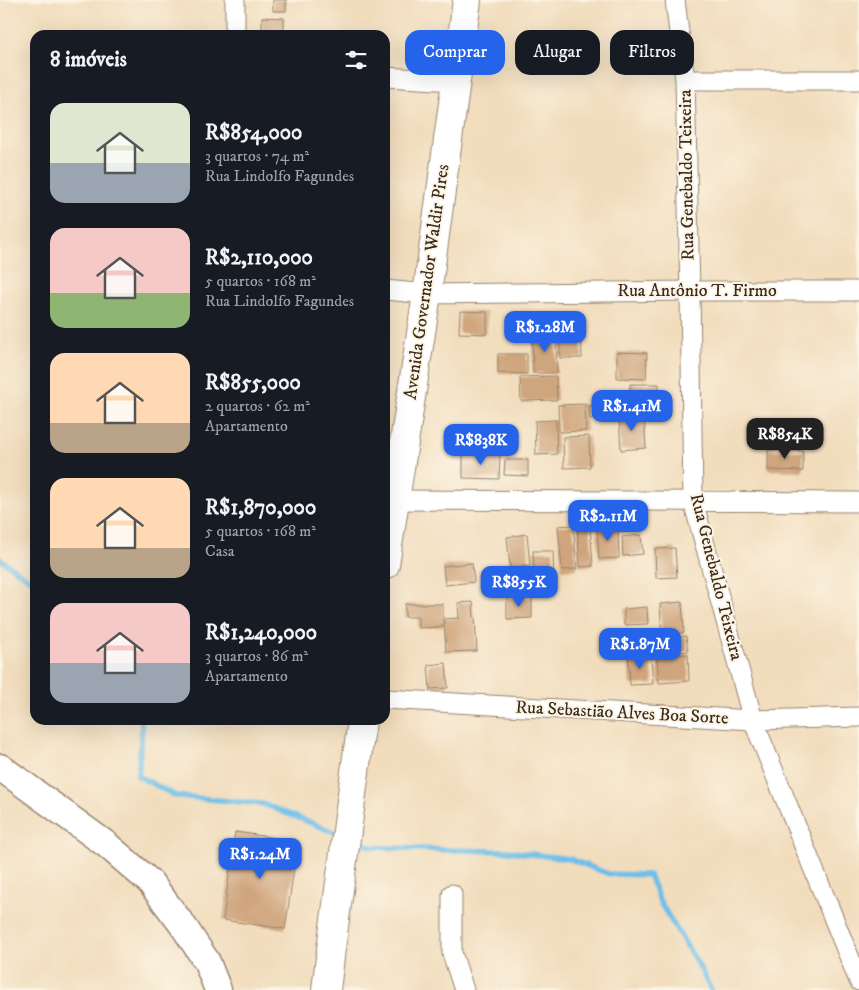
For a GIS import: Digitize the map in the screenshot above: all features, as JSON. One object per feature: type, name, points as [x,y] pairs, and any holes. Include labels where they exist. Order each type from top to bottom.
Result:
[{"type":"main road","name":"Avenida Governador Waldir Pires","points":[[390,500],[427,294],[467,0]]},
{"type":"main road","points":[[326,990],[361,725]]},
{"type":"street","points":[[235,0],[235,30]]},
{"type":"street","name":"Rua Genebaldo Teixeira","points":[[675,0],[685,80],[693,502],[753,720],[859,982]]},
{"type":"street","points":[[390,77],[455,81]]},
{"type":"street","points":[[685,80],[859,80]]},
{"type":"street","name":"Rua Antônio T. Firmo","points":[[390,290],[427,294],[859,291]]},
{"type":"street","points":[[390,500],[859,502]]},
{"type":"street","name":"Rua Sebastião Alves Boa Sorte","points":[[390,699],[753,720],[859,717]]},
{"type":"street","points":[[0,767],[107,845],[150,882],[184,927],[206,962],[218,990]]},
{"type":"street","points":[[452,894],[452,953],[464,990]]},
{"type":"building","points":[[273,0],[286,0],[286,11],[273,11]]},
{"type":"building","points":[[262,17],[284,18],[284,30],[262,30]]},
{"type":"building","points":[[460,311],[487,312],[487,334],[459,333]]},
{"type":"building","points":[[560,325],[581,325],[582,358],[560,358]]},
{"type":"building","points":[[556,332],[557,373],[533,373],[532,333]]},
{"type":"building","points":[[617,352],[647,353],[646,379],[617,378]]},
{"type":"building","points":[[498,354],[527,354],[527,374],[498,373]]},
{"type":"building","points":[[556,376],[557,400],[521,401],[520,377]]},
{"type":"building","points":[[630,384],[659,384],[659,404],[630,403]]},
{"type":"building","points":[[585,404],[586,431],[559,432],[558,405]]},
{"type":"building","points":[[616,405],[616,418],[590,419],[589,406]]},
{"type":"building","points":[[644,415],[646,448],[621,450],[619,416]]},
{"type":"building","points":[[556,420],[557,454],[536,455],[535,421]]},
{"type":"building","points":[[589,436],[590,467],[564,468],[563,437]]},
{"type":"building","points":[[768,450],[803,451],[803,471],[768,470]]},
{"type":"building","points":[[463,454],[500,455],[499,479],[463,478]]},
{"type":"building","points":[[505,460],[528,460],[528,476],[504,475]]},
{"type":"building","points":[[590,524],[593,566],[580,567],[577,525]]},
{"type":"building","points":[[573,525],[577,569],[562,570],[558,526]]},
{"type":"building","points":[[618,526],[619,558],[599,559],[597,527]]},
{"type":"building","points":[[527,534],[530,566],[510,568],[507,537]]},
{"type":"building","points":[[641,535],[643,554],[623,556],[622,537]]},
{"type":"building","points":[[675,548],[677,577],[656,578],[655,549]]},
{"type":"building","points":[[533,551],[553,551],[554,582],[535,583]]},
{"type":"building","points":[[472,563],[474,582],[445,585],[443,566]]},
{"type":"building","points":[[507,598],[532,598],[532,618],[507,619]]},
{"type":"building","points":[[473,602],[477,651],[446,652],[444,619],[459,618],[458,603]]},
{"type":"building","points":[[682,602],[684,633],[662,635],[660,604]]},
{"type":"building","points":[[405,604],[443,604],[443,627],[418,628],[418,617],[405,617]]},
{"type":"building","points":[[647,607],[648,624],[624,625],[624,609]]},
{"type":"building","points":[[686,636],[688,651],[673,653],[671,638]]},
{"type":"building","points":[[628,651],[639,651],[639,659],[651,658],[653,684],[630,685]]},
{"type":"building","points":[[688,654],[689,681],[659,683],[657,656]]},
{"type":"building","points":[[446,663],[448,688],[430,689],[428,665]]},
{"type":"building","points":[[235,832],[298,841],[285,929],[223,920]]},
{"type":"waterway","points":[[0,559],[30,580]]},
{"type":"waterway","points":[[142,725],[138,776],[176,796],[263,804],[339,834]]},
{"type":"waterway","points":[[354,840],[372,847],[508,851],[570,859],[609,874],[649,875],[661,904],[699,966],[711,990]]}]
